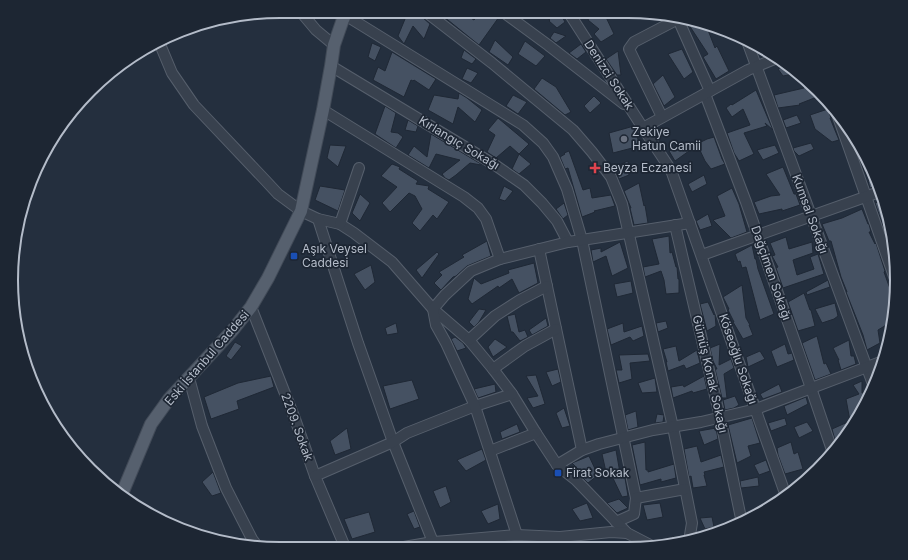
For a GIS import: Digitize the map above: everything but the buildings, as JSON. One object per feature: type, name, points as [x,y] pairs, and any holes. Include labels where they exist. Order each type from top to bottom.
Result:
[{"type":"main road","name":"Eski İstanbul Caddesi","points":[[125,491],[151,424],[169,399],[232,331],[251,307],[268,278],[301,211],[323,110],[334,45],[344,18]]},
{"type":"street","points":[[306,18],[316,30],[334,45]]},
{"type":"street","points":[[354,18],[523,125],[543,142],[553,157],[567,189],[582,240],[636,498],[634,514],[616,522]]},
{"type":"street","points":[[434,18],[573,130],[611,177],[622,204],[673,427],[692,523],[691,534]]},
{"type":"street","points":[[511,18],[631,109]]},
{"type":"street","name":"Denizci Sokak","points":[[572,18],[671,170],[690,223]]},
{"type":"street","points":[[662,117],[629,49],[634,42],[673,22]]},
{"type":"street","name":"Dağçimen Sokağı","points":[[682,24],[758,235],[831,446]]},
{"type":"street","points":[[161,47],[172,73],[194,105],[278,194],[301,211],[318,219],[340,224],[392,262],[433,309],[469,340],[493,369],[512,394],[557,465],[576,480],[627,533],[643,541]]},
{"type":"street","name":"Kumsal Sokağı","points":[[750,48],[871,378]]},
{"type":"street","points":[[643,128],[756,67],[771,60]]},
{"type":"street","name":"Kırlangıç Sokağı","points":[[331,66],[495,165],[524,185],[542,203],[557,222],[568,242]]},
{"type":"street","points":[[323,110],[464,197],[478,208],[486,219],[500,259]]},
{"type":"street","points":[[842,129],[889,262]]},
{"type":"street","points":[[340,224],[359,168]]},
{"type":"street","points":[[702,255],[875,194]]},
{"type":"street","points":[[318,219],[358,343],[393,442],[434,542]]},
{"type":"street","points":[[433,309],[445,295],[471,271],[500,259],[568,242],[690,223]]},
{"type":"street","name":"Köseoğlu Sokağı","points":[[690,223],[784,490]]},
{"type":"street","name":"Gümüş Konak Sokağı","points":[[675,226],[720,417],[741,516]]},
{"type":"street","points":[[540,249],[582,450]]},
{"type":"street","points":[[469,340],[495,316],[520,300],[547,286]]},
{"type":"street","name":"2209. Sokak","points":[[251,307],[295,419],[315,476],[343,542]]},
{"type":"street","points":[[433,309],[436,325],[475,406],[518,535]]},
{"type":"street","points":[[493,369],[525,346],[556,330]]},
{"type":"street","points":[[557,465],[582,450],[599,444],[653,430],[756,409],[876,364]]},
{"type":"street","points":[[189,378],[202,426],[226,488],[253,540]]},
{"type":"street","points":[[315,476],[393,442],[407,433],[475,406],[512,394]]},
{"type":"street","points":[[490,452],[536,433]]},
{"type":"street","points":[[636,498],[685,489]]},
{"type":"street","points":[[453,542],[518,535],[560,537],[612,532],[627,533]]},
{"type":"green space","points":[[617,541],[617,542],[568,542]]},
{"type":"place","name":"Zekiye Hatun Camii","points":[[624,139]]},
{"type":"place","name":"Beyza Eczanesi","points":[[595,168]]},
{"type":"place","name":"Aşık Veysel Caddesi","points":[[294,256]]},
{"type":"place","name":"Firat Sokak","points":[[558,473]]}]
